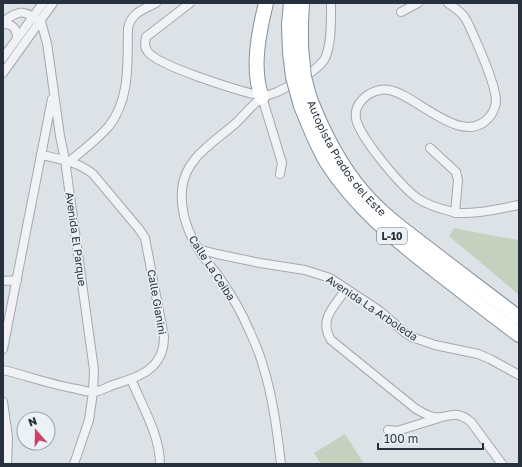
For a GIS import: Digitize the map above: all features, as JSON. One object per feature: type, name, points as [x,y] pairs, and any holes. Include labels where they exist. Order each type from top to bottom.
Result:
[{"type":"highway","points":[[262,96],[257,78],[257,60],[260,31],[266,3]]},
{"type":"highway","name":"Autopista Prados del Este","points":[[291,3],[289,25],[293,77],[346,170],[374,204],[413,237],[519,318]]},
{"type":"highway","name":"Autopista Prados del Este","points":[[302,3],[302,61],[306,102],[312,133],[326,160],[341,182],[359,204],[385,229],[412,252],[519,335]]},
{"type":"street","points":[[3,58],[44,3]]},
{"type":"street","points":[[3,73],[41,22],[53,3]]},
{"type":"street","points":[[68,161],[105,131],[113,120],[122,102],[127,76],[128,28],[130,21],[133,16],[140,11],[156,3]]},
{"type":"street","points":[[190,3],[146,37],[146,50],[152,56],[172,67],[247,93],[262,96],[278,91],[316,69],[325,59],[330,37],[331,3]]},
{"type":"street","points":[[401,12],[418,3]]},
{"type":"street","points":[[448,3],[463,14],[477,43],[494,89],[496,100],[494,110],[488,119],[476,126],[462,126],[454,124],[444,120],[403,95],[387,90],[379,90],[365,96],[357,106],[357,121],[372,147],[402,184],[417,198],[455,213],[519,205]]},
{"type":"street","points":[[3,23],[19,12],[25,12],[41,22]]},
{"type":"street","name":"Avenida El Parque","points":[[41,22],[46,43],[53,92],[68,161],[94,370],[89,420],[74,464]]},
{"type":"street","points":[[3,23],[13,26],[16,30],[17,38]]},
{"type":"street","points":[[3,349],[42,155],[53,92]]},
{"type":"street","points":[[262,96],[282,163],[280,174]]},
{"type":"street","name":"Calle La Ceiba","points":[[262,96],[232,126],[209,145],[188,168],[182,191],[183,214],[190,237],[226,288],[257,348],[264,366],[276,426],[281,464]]},
{"type":"street","points":[[430,148],[456,172],[458,180],[455,213]]},
{"type":"street","name":"Calle Gianini","points":[[42,155],[68,161],[87,169],[93,174],[145,238],[164,337],[164,347],[156,364],[131,379],[93,392]]},
{"type":"street","name":"Avenida La Arboleda","points":[[198,249],[317,273],[330,278],[380,311],[412,337],[421,341],[478,354],[519,375]]},
{"type":"street","points":[[3,281],[17,280]]},
{"type":"street","points":[[346,289],[326,320],[325,327],[331,340],[416,409],[432,417],[442,417]]},
{"type":"street","points":[[3,370],[59,385],[93,392]]},
{"type":"street","points":[[131,379],[155,435],[160,464]]},
{"type":"street","points":[[3,402],[8,437],[7,464]]},
{"type":"street","points":[[413,426],[416,409]]},
{"type":"street","points":[[388,430],[397,431],[450,415],[466,418],[471,422],[502,464]]},
{"type":"green space","points":[[454,228],[519,240],[519,295],[449,236]]},
{"type":"green space","points":[[345,434],[364,464],[321,464],[314,453]]}]
